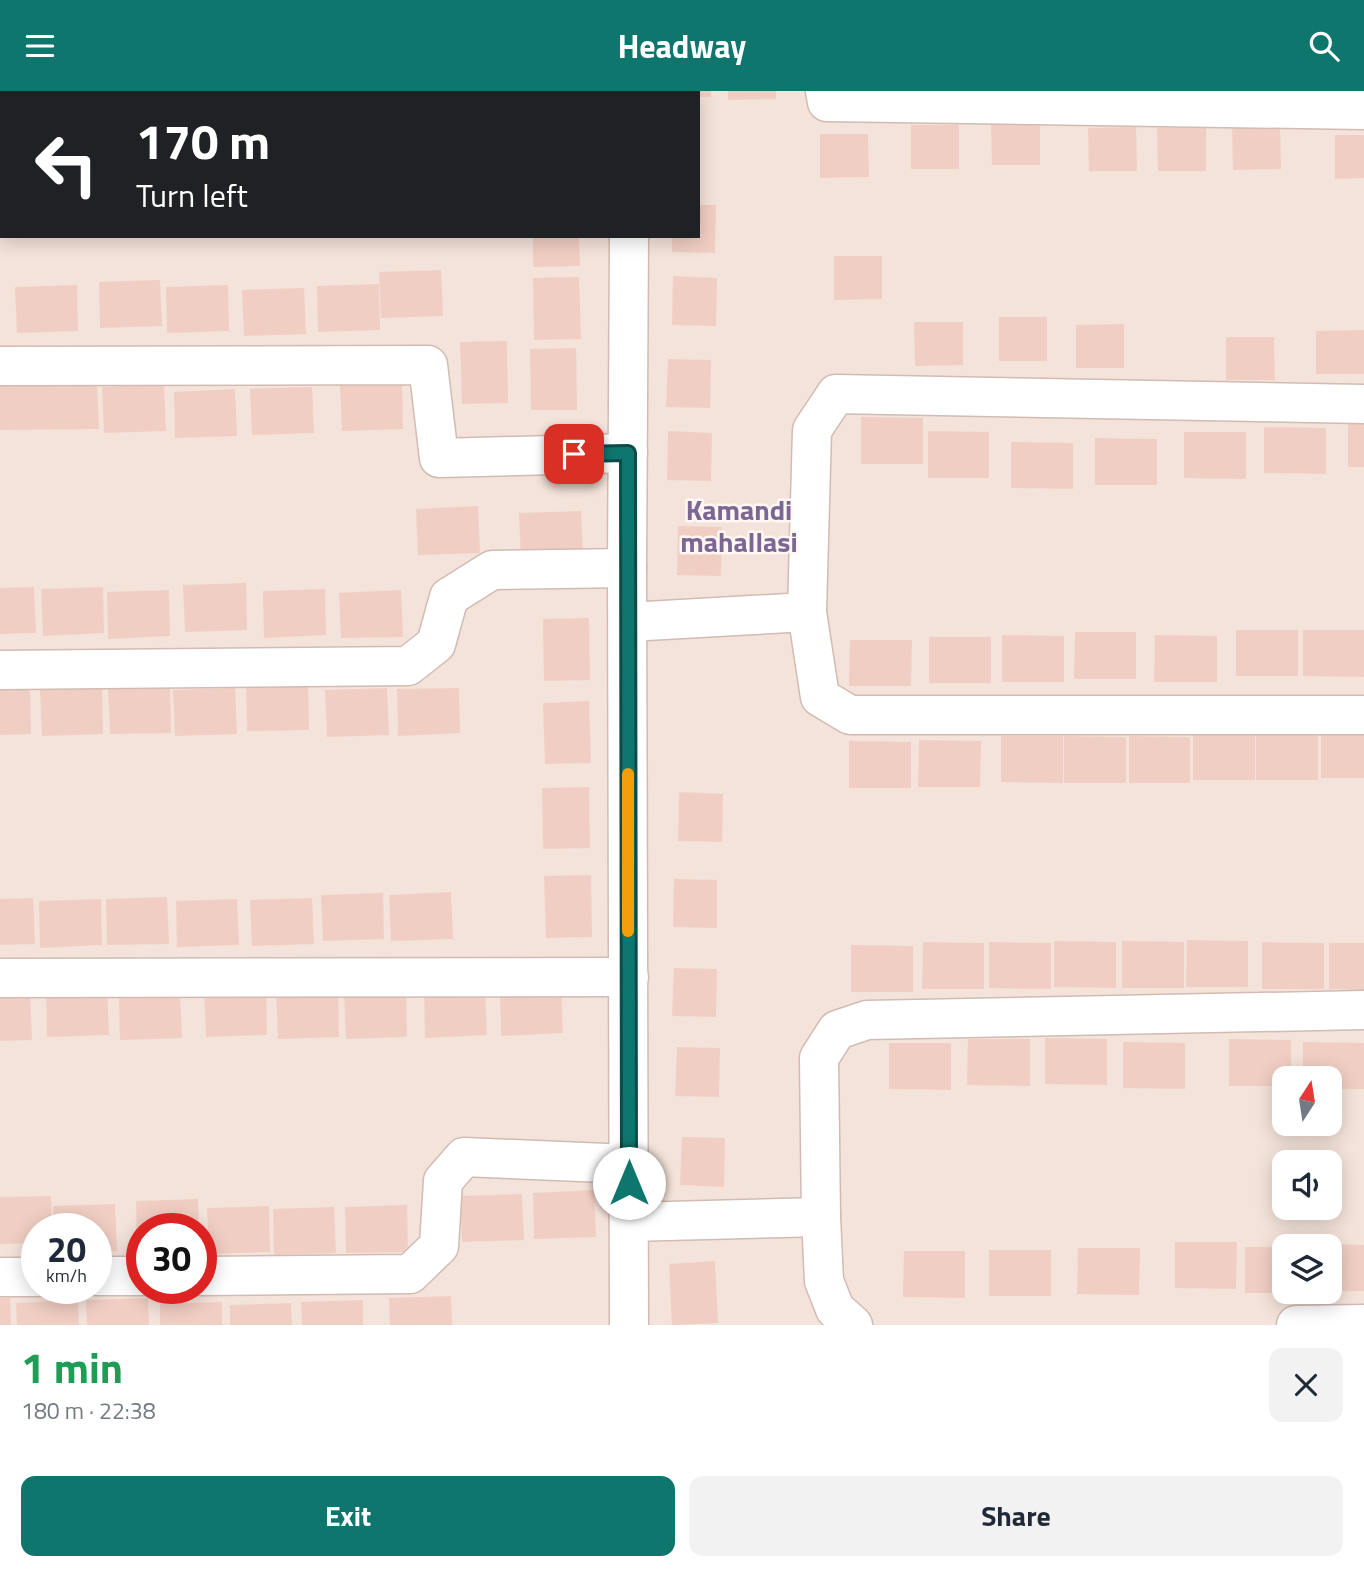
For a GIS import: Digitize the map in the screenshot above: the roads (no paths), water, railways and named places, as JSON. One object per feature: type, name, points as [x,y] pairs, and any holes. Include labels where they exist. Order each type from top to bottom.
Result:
[{"type":"street","points":[[825,91],[827,102],[1364,110]]},
{"type":"street","points":[[629,238],[629,1325]]},
{"type":"street","points":[[0,366],[428,365],[439,458],[628,453]]},
{"type":"street","points":[[1364,404],[836,394],[812,430],[807,612],[820,697],[850,715],[1364,715]]},
{"type":"street","points":[[0,670],[408,666],[436,644],[449,597],[492,570],[627,568]]},
{"type":"street","points":[[628,622],[807,612]]},
{"type":"street","points":[[0,978],[629,977]]},
{"type":"street","points":[[853,1325],[835,1308],[824,1281],[819,1058],[836,1030],[867,1020],[1364,1010]]},
{"type":"street","points":[[217,1276],[410,1274],[439,1245],[443,1181],[464,1157],[629,1164]]},
{"type":"street","points":[[629,1221],[821,1217]]},
{"type":"street","points":[[0,1277],[21,1277]]},
{"type":"street","points":[[1296,1325],[1364,1324]]},
{"type":"district","name":"Kamandi mahallasi","points":[[739,526]]}]
